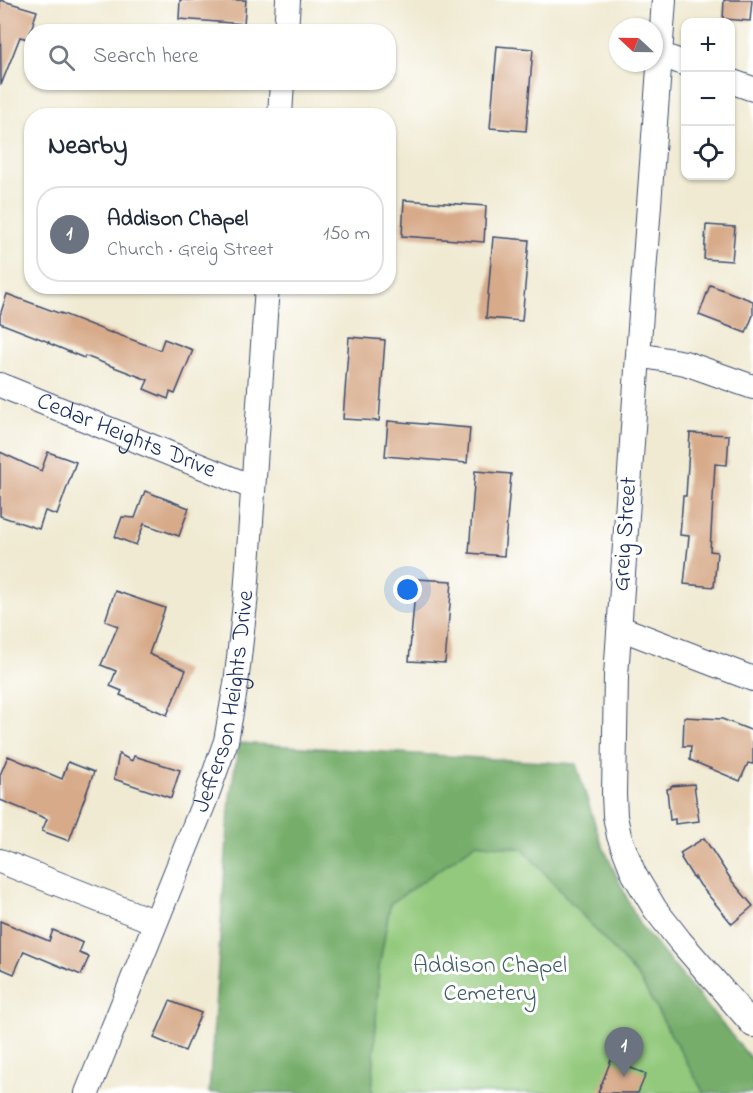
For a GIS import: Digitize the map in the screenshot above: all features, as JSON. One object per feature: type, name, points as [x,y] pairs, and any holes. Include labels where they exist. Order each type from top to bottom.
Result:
[{"type":"street","points":[[286,24],[288,0]]},
{"type":"street","name":"Greig Street","points":[[662,18],[664,0]]},
{"type":"street","points":[[663,55],[681,62]]},
{"type":"street","name":"Greig Street","points":[[658,72],[616,676],[615,816],[619,836],[634,874],[655,909],[752,1022]]},
{"type":"street","points":[[735,83],[753,89]]},
{"type":"street","points":[[280,108],[282,90]]},
{"type":"street","name":"Jefferson Heights Drive","points":[[87,1093],[221,759],[226,741],[236,684],[246,595],[266,294]]},
{"type":"street","points":[[638,355],[685,363],[753,387]]},
{"type":"street","name":"Cedar Heights Drive","points":[[0,385],[252,487]]},
{"type":"street","points":[[620,628],[753,679]]},
{"type":"street","points":[[0,861],[155,922]]},
{"type":"green space","points":[[239,743],[576,764],[600,840],[639,924],[753,1061],[753,1093],[704,1093],[639,978],[523,849],[477,843],[390,904],[379,968],[372,1093],[209,1093],[230,797]]},
{"type":"green space","name":"Addison Chapel Cemetery","points":[[477,843],[523,849],[639,978],[704,1093],[372,1093],[379,968],[390,904]]},
{"type":"building","points":[[0,0],[37,11],[33,24],[24,24],[24,38],[20,37],[1,85]]},
{"type":"building","points":[[180,0],[246,0],[244,24],[179,19]]},
{"type":"building","points":[[724,0],[752,0],[750,21],[723,18]]},
{"type":"building","points":[[497,46],[533,49],[526,131],[490,128]]},
{"type":"building","points":[[404,200],[486,206],[484,242],[402,236]]},
{"type":"building","points":[[706,225],[735,227],[732,261],[704,259]]},
{"type":"building","points":[[493,237],[529,240],[522,321],[486,318]]},
{"type":"building","points":[[710,285],[753,301],[753,315],[746,333],[699,315]]},
{"type":"building","points":[[7,294],[160,350],[164,339],[193,350],[175,394],[170,392],[168,399],[144,389],[148,380],[85,356],[84,358],[0,323],[0,315]]},
{"type":"building","points":[[349,337],[385,340],[379,421],[343,419]]},
{"type":"building","points":[[388,421],[470,428],[467,463],[385,456]]},
{"type":"building","points":[[690,433],[729,435],[727,465],[715,464],[710,551],[717,552],[714,587],[684,584],[689,536],[680,535],[683,496],[686,496]]},
{"type":"building","points":[[0,452],[41,471],[48,452],[76,462],[57,515],[45,511],[39,529],[0,516]]},
{"type":"building","points":[[475,471],[511,474],[504,556],[469,553]]},
{"type":"building","points":[[145,491],[189,508],[179,536],[144,524],[136,545],[115,537],[122,517],[135,518]]},
{"type":"building","points":[[416,579],[452,581],[445,663],[409,661]]},
{"type":"building","points":[[115,591],[165,608],[149,654],[186,670],[167,715],[120,695],[122,691],[110,686],[116,671],[101,665],[118,626],[105,621]]},
{"type":"building","points":[[684,717],[722,719],[753,731],[753,764],[748,763],[740,781],[690,760],[691,746],[683,746]]},
{"type":"building","points":[[119,754],[132,761],[134,756],[180,770],[171,798],[114,779]]},
{"type":"building","points":[[8,756],[62,779],[68,762],[94,772],[69,841],[42,831],[47,819],[0,800],[0,775]]},
{"type":"building","points":[[694,784],[699,821],[675,824],[675,819],[670,820],[667,789],[671,786]]},
{"type":"building","points":[[704,838],[732,881],[753,906],[732,924],[695,877],[694,879],[681,858],[680,853]]},
{"type":"building","points":[[0,921],[49,941],[53,930],[83,943],[79,953],[89,957],[81,975],[24,951],[14,974],[0,968]]},
{"type":"building","points":[[170,1001],[201,1013],[185,1051],[154,1038]]},
{"type":"building","points":[[611,1060],[646,1074],[638,1093],[598,1093]]},
{"type":"place","name":"Addison Chapel","points":[[624,1077]]}]
